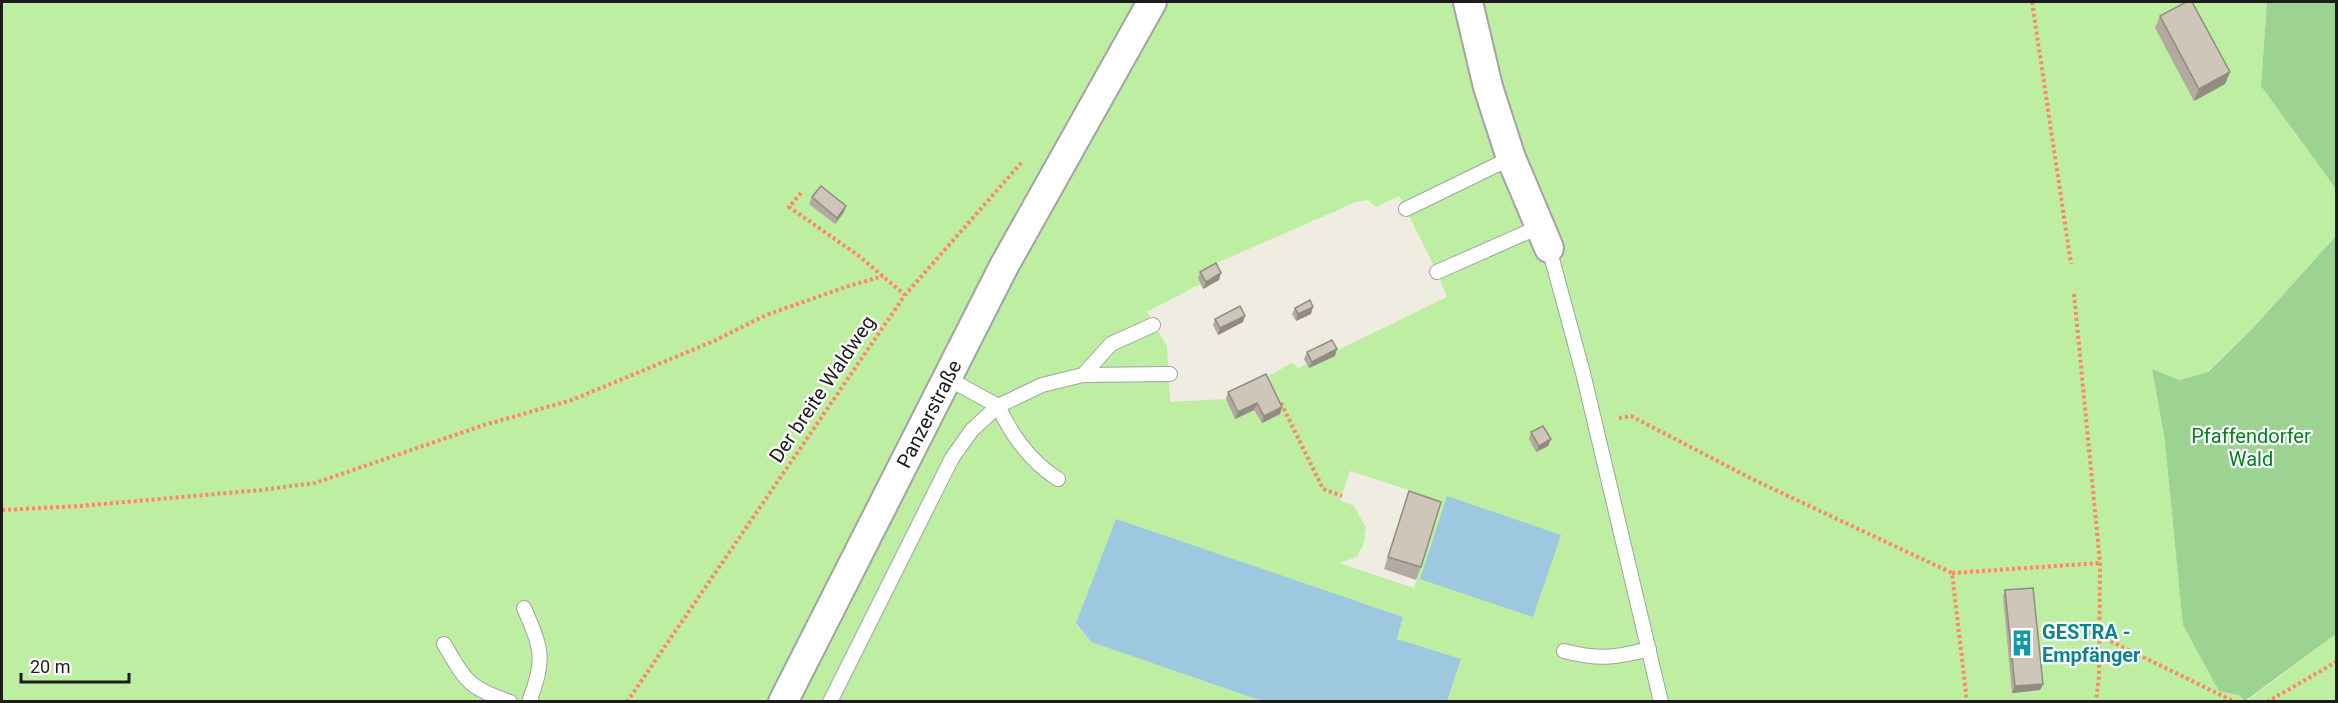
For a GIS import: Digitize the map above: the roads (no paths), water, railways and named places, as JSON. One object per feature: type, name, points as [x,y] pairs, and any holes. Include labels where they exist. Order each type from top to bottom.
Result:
[{"type":"street","name":"Panzerstraße","points":[[783,702],[1004,266],[1152,2]]},
{"type":"street","points":[[1467,2],[1488,87],[1511,158],[1545,237]]},
{"type":"lane","points":[[1406,209],[1511,158]]},
{"type":"lane","points":[[1437,272],[1545,237],[1594,422],[1661,702]]},
{"type":"lane","points":[[1083,375],[1112,344],[1154,325]]},
{"type":"lane","points":[[830,702],[952,458],[972,430],[998,406],[1042,385],[1083,375],[1170,374]]},
{"type":"lane","points":[[947,378],[998,406],[1007,426],[1040,467],[1058,479]]},
{"type":"lane","points":[[444,644],[464,677],[484,693],[512,702],[531,700],[541,663],[539,643],[524,608]]},
{"type":"lane","points":[[1564,651],[1591,658],[1621,657],[1649,649]]},
{"type":"water","points":[[1447,496],[1561,535],[1533,617],[1420,579]]},
{"type":"water","points":[[1116,519],[1403,617],[1397,639],[1461,659],[1447,701],[1262,701],[1091,642],[1076,623]]},
{"type":"place","name":"GESTRA - Empfänger","points":[[2022,643]]},
{"type":"park label","name":"Pfaffendorfer Wald","points":[[2251,448]]}]
